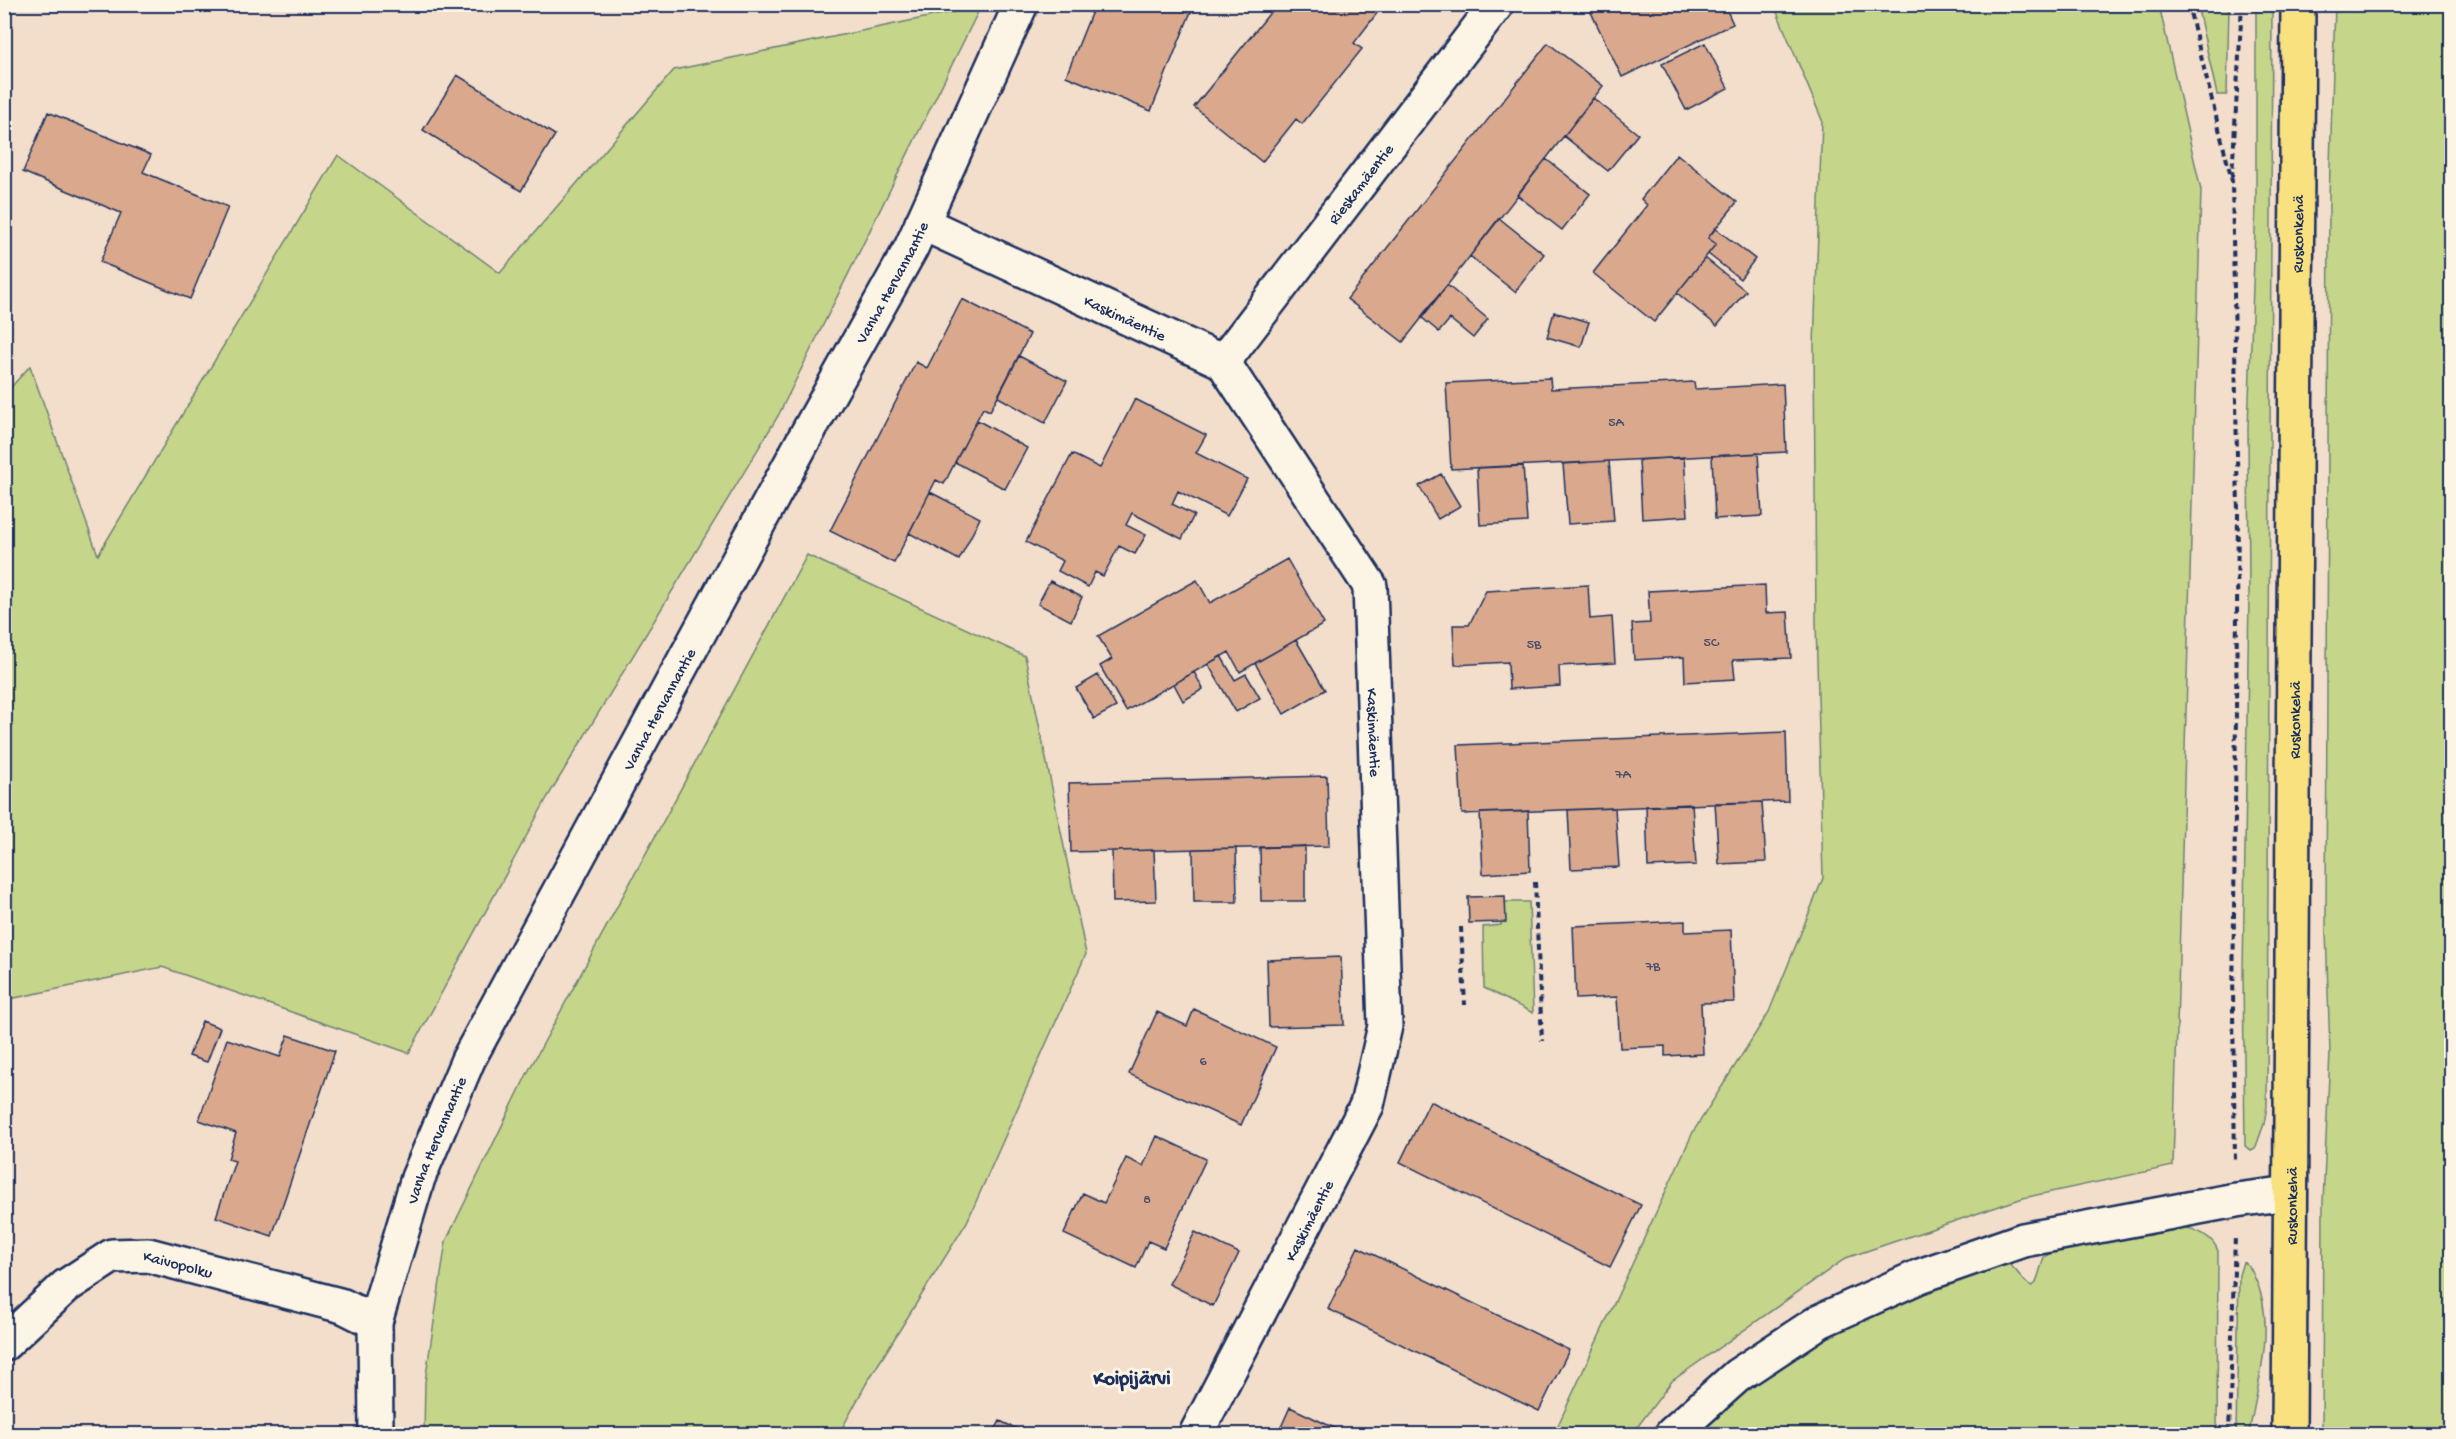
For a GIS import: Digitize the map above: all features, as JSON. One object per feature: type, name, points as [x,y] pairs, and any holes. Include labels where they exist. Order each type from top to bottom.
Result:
[{"type":"main road","name":"Ruskonkehä","points":[[2289,1434],[2298,4]]},
{"type":"street","name":"Vanha Hervannantie","points":[[376,1434],[375,1322],[418,1178],[468,1060],[757,525],[911,248],[1021,4]]},
{"type":"street","name":"Rieskamäentie","points":[[1223,362],[1497,4]]},
{"type":"street","name":"Kaskimäentie","points":[[922,223],[1223,362],[1370,586],[1384,1026],[1367,1106],[1196,1434]]},
{"type":"street","points":[[1672,1434],[1738,1375],[1820,1321],[1920,1276],[2023,1240],[2236,1200],[2290,1193]]},
{"type":"street","name":"Kaivopolku","points":[[4,1344],[66,1286],[112,1256],[148,1255],[343,1306],[375,1322]]},
{"type":"path","points":[[2188,4],[2232,181]]},
{"type":"path","points":[[2229,1434],[2236,1200],[2233,1011],[2238,512],[2232,181],[2242,4]]},
{"type":"path","points":[[1535,882],[1542,1041]]},
{"type":"path","points":[[1461,927],[1465,1005]]},
{"type":"green space","points":[[2272,4],[2267,1106],[2264,1124],[2255,1149],[2251,1151],[2245,1146],[2243,972],[2249,596],[2248,428],[2256,202],[2256,5]]},
{"type":"green space","points":[[1774,5],[2159,5],[2201,190],[2173,1166],[2023,1198],[1846,1258],[1672,1381],[1632,1434],[1554,1434],[1693,1132],[1769,1012],[1823,878],[1816,623],[1814,345],[1822,120]]},
{"type":"green space","points":[[2197,5],[2229,5],[2227,95],[2217,95]]},
{"type":"green space","points":[[2335,5],[2451,5],[2451,1434],[2322,1434],[2323,1202],[2330,1053],[2326,930],[2329,199]]},
{"type":"green space","points":[[981,6],[778,416],[547,798],[409,1053],[162,967],[5,1000],[4,395],[30,366],[98,555],[338,155],[500,273],[674,70]]},
{"type":"green space","points":[[807,555],[1025,656],[1086,954],[967,1222],[866,1384],[839,1434],[424,1434],[425,1382],[446,1241],[529,1070]]},
{"type":"green space","points":[[1504,902],[1529,902],[1533,1013],[1484,988],[1483,927],[1501,925]]},
{"type":"green space","points":[[2181,1227],[2203,1234],[2212,1241],[2218,1251],[2217,1434],[1698,1434],[1724,1409],[1787,1363],[1858,1321],[1929,1288],[2006,1263],[2032,1286],[2036,1283],[2044,1257],[2056,1250],[2151,1230]]},
{"type":"green space","points":[[2243,1262],[2251,1270],[2261,1294],[2265,1334],[2264,1354],[2249,1434],[2236,1434],[2239,1275]]},
{"type":"building","points":[[1095,4],[1194,4],[1151,111],[1066,76]]},
{"type":"building","points":[[1277,4],[1384,4],[1354,43],[1362,49],[1302,124],[1296,119],[1262,162],[1194,107]]},
{"type":"building","points":[[1602,4],[1724,4],[1733,24],[1622,77],[1590,10]]},
{"type":"building","points":[[1548,43],[1603,86],[1403,342],[1347,299]]},
{"type":"building","points":[[1705,43],[1728,88],[1686,110],[1662,64]]},
{"type":"building","points":[[457,75],[555,135],[521,191],[423,130]]},
{"type":"building","points":[[1593,98],[1638,134],[1608,171],[1564,136]]},
{"type":"building","points":[[48,112],[151,155],[143,172],[228,207],[190,299],[100,262],[121,213],[23,172]]},
{"type":"building","points":[[1677,154],[1737,202],[1708,238],[1716,244],[1654,322],[1593,273],[1647,205],[1641,199]]},
{"type":"building","points":[[1546,159],[1590,194],[1562,230],[1517,195]]},
{"type":"building","points":[[1499,218],[1544,254],[1515,292],[1470,256]]},
{"type":"building","points":[[1715,228],[1755,259],[1740,279],[1708,254],[1716,244],[1708,238]]},
{"type":"building","points":[[1705,258],[1746,291],[1717,326],[1677,293]]},
{"type":"building","points":[[1447,285],[1488,319],[1473,338],[1450,319],[1439,332],[1421,317]]},
{"type":"building","points":[[962,299],[1030,334],[990,411],[983,408],[944,484],[936,480],[894,563],[830,531],[916,362],[927,368]]},
{"type":"building","points":[[1554,312],[1589,322],[1581,347],[1547,337]]},
{"type":"building","points":[[1019,356],[1067,381],[1045,423],[998,397]]},
{"type":"building","points":[[1550,378],[1551,389],[1694,382],[1695,389],[1783,384],[1786,452],[1451,469],[1446,383]]},
{"type":"building","points":[[1135,399],[1206,435],[1196,453],[1247,479],[1227,516],[1178,491],[1172,504],[1194,515],[1182,539],[1132,513],[1126,525],[1146,535],[1135,554],[1119,546],[1103,576],[1095,572],[1088,587],[1058,571],[1063,561],[1026,542],[1072,454],[1100,468]]},
{"type":"building","points":[[977,420],[1027,448],[1005,489],[955,462]]},
{"type":"building","points":[[1758,453],[1762,516],[1715,519],[1712,456]]},
{"type":"building","points":[[1684,457],[1688,516],[1642,519],[1639,460]]},
{"type":"building","points":[[1609,461],[1614,521],[1568,524],[1563,464]]},
{"type":"building","points":[[1523,466],[1527,522],[1480,525],[1477,468]]},
{"type":"building","points":[[1441,474],[1460,506],[1438,519],[1419,486]]},
{"type":"building","points":[[930,492],[980,518],[959,560],[909,533]]},
{"type":"building","points":[[1287,559],[1324,624],[1240,672],[1229,652],[1126,711],[1100,666],[1112,659],[1098,636],[1197,580],[1210,603]]},
{"type":"building","points":[[1050,581],[1082,597],[1071,621],[1038,604]]},
{"type":"building","points":[[1588,585],[1590,619],[1612,617],[1615,663],[1559,666],[1560,686],[1509,689],[1508,662],[1455,665],[1453,625],[1469,625],[1486,591]]},
{"type":"building","points":[[1765,585],[1766,613],[1788,612],[1791,658],[1733,660],[1735,679],[1685,682],[1684,657],[1634,660],[1632,624],[1650,623],[1648,591]]},
{"type":"building","points":[[1296,640],[1325,690],[1284,714],[1255,663]]},
{"type":"building","points":[[1221,656],[1235,680],[1246,674],[1260,698],[1236,712],[1208,664]]},
{"type":"building","points":[[1194,672],[1203,689],[1183,701],[1174,684]]},
{"type":"building","points":[[1098,675],[1116,707],[1094,719],[1076,688]]},
{"type":"building","points":[[1786,732],[1788,801],[1462,814],[1458,745]]},
{"type":"building","points":[[1327,776],[1329,846],[1071,852],[1069,783]]},
{"type":"building","points":[[1762,802],[1766,862],[1719,864],[1715,803]]},
{"type":"building","points":[[1692,804],[1696,865],[1648,867],[1646,806]]},
{"type":"building","points":[[1615,808],[1619,867],[1571,869],[1568,810]]},
{"type":"building","points":[[1528,811],[1530,871],[1483,874],[1480,813]]},
{"type":"building","points":[[1305,846],[1305,901],[1261,901],[1260,847]]},
{"type":"building","points":[[1236,848],[1237,902],[1194,902],[1193,849]]},
{"type":"building","points":[[1154,850],[1156,901],[1113,902],[1112,851]]},
{"type":"building","points":[[1505,896],[1506,922],[1469,923],[1468,897]]},
{"type":"building","points":[[1685,921],[1685,932],[1731,930],[1734,1002],[1701,1003],[1703,1054],[1665,1056],[1665,1046],[1620,1048],[1617,997],[1576,999],[1573,926]]},
{"type":"building","points":[[1341,957],[1344,1025],[1269,1027],[1267,960]]},
{"type":"building","points":[[1194,1009],[1276,1047],[1241,1125],[1129,1074],[1157,1012],[1187,1026]]},
{"type":"building","points":[[202,1021],[220,1028],[207,1062],[189,1056]]},
{"type":"building","points":[[288,1035],[335,1051],[272,1236],[216,1217],[235,1161],[228,1159],[236,1133],[199,1120],[227,1039],[280,1057]]},
{"type":"building","points":[[1430,1101],[1641,1205],[1610,1267],[1400,1162]]},
{"type":"building","points":[[1157,1136],[1206,1159],[1164,1248],[1148,1241],[1136,1268],[1064,1234],[1083,1193],[1104,1203],[1126,1158],[1143,1166]]},
{"type":"building","points":[[1195,1232],[1239,1253],[1213,1306],[1169,1284]]},
{"type":"building","points":[[1358,1247],[1569,1350],[1539,1411],[1328,1309]]},
{"type":"building","points":[[1290,1407],[1347,1434],[1278,1434]]},
{"type":"building","points":[[1000,1421],[1028,1434],[993,1434]]},
{"type":"district","name":"Koipijärvi","points":[[1132,1377]]}]
